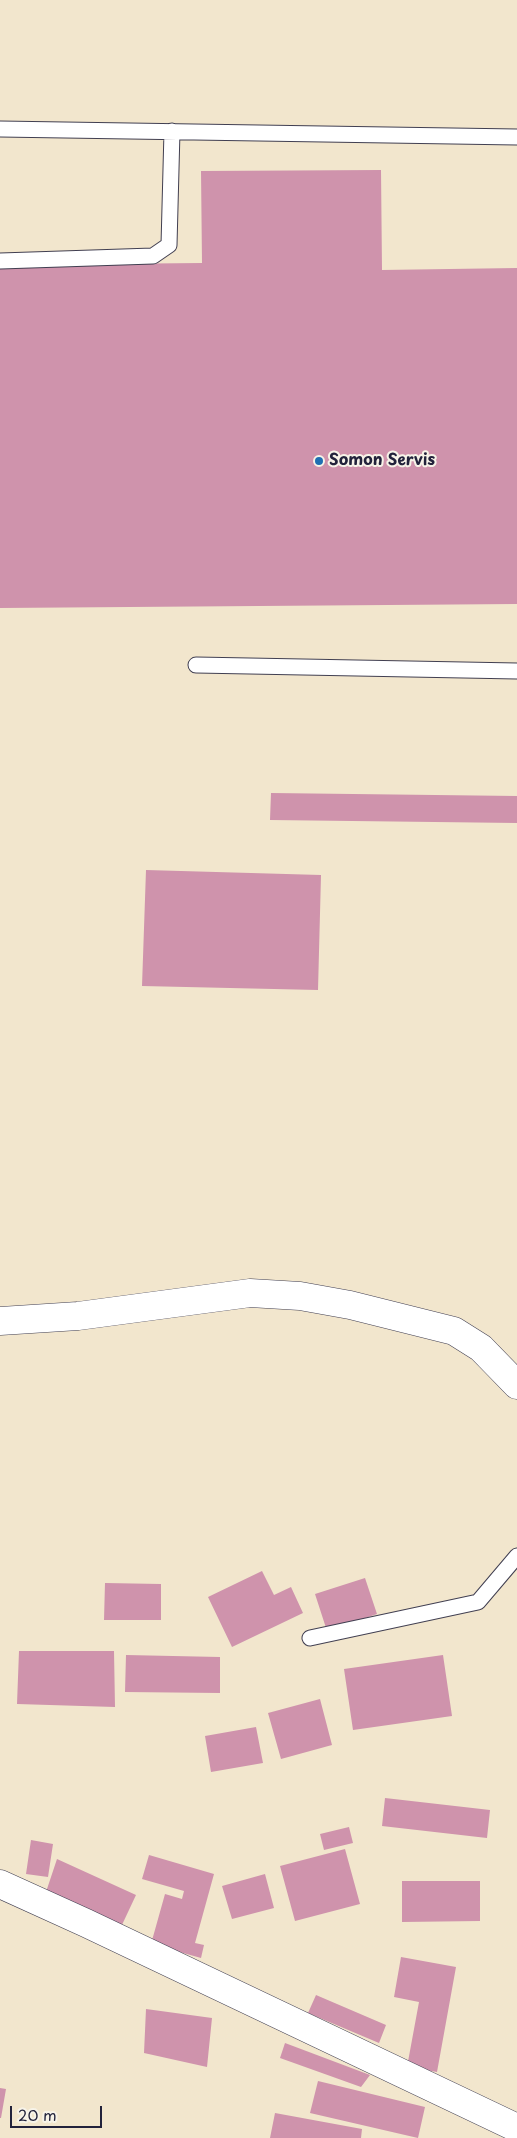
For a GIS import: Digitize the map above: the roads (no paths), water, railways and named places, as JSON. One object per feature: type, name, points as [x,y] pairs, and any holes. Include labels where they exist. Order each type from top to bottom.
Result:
[{"type":"street","points":[[0,1321],[78,1316],[250,1294],[300,1296],[350,1305],[454,1331],[481,1348],[517,1385]]},
{"type":"street","points":[[0,1884],[517,2128]]},
{"type":"lane","points":[[0,128],[517,137]]},
{"type":"lane","points":[[0,261],[153,256],[169,244],[172,131]]},
{"type":"lane","points":[[196,665],[517,671]]},
{"type":"lane","points":[[310,1638],[478,1602],[517,1556]]},
{"type":"place","name":"Somon Servis","points":[[319,461]]}]
